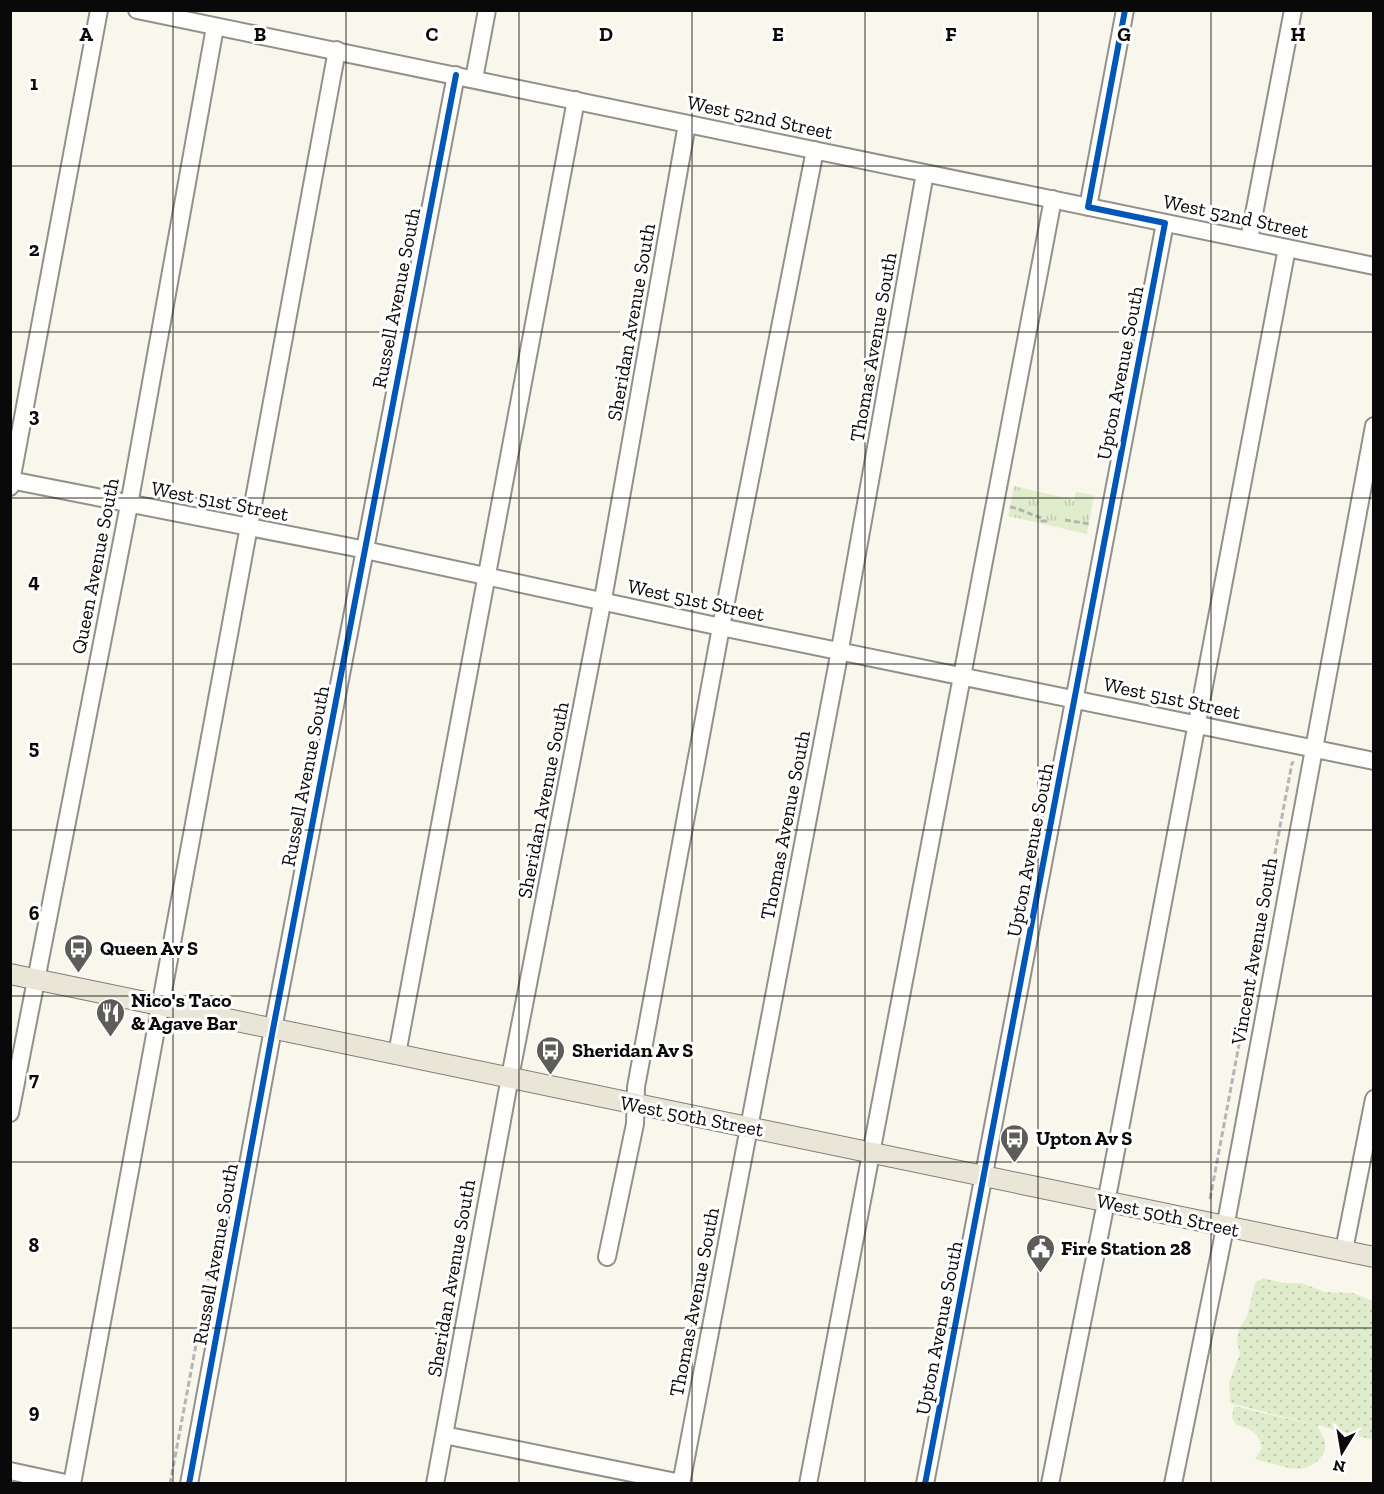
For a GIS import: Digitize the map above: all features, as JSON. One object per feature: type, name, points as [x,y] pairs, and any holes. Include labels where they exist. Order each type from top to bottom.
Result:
[{"type":"main road","name":"West 50th Street","points":[[10,974],[1107,1201],[1225,1228],[1374,1257]]},
{"type":"street","points":[[11,482],[99,10]]},
{"type":"street","name":"West 52nd Street","points":[[137,10],[1374,266]]},
{"type":"street","points":[[474,79],[487,10]]},
{"type":"street","points":[[1088,207],[1125,10]]},
{"type":"street","points":[[1249,240],[1293,10]]},
{"type":"street","name":"Queen Avenue South","points":[[10,1113],[129,505],[215,27]]},
{"type":"street","points":[[10,1471],[71,1484],[337,50]]},
{"type":"street","name":"Russell Avenue South","points":[[189,1484],[273,1029],[456,75]]},
{"type":"street","points":[[397,1054],[576,100]]},
{"type":"street","name":"Sheridan Avenue South","points":[[435,1484],[510,1077],[603,600],[687,124]]},
{"type":"street","points":[[607,1257],[637,1105],[636,1087],[721,627],[815,150]]},
{"type":"street","name":"Thomas Avenue South","points":[[681,1483],[840,651],[926,173]]},
{"type":"street","points":[[808,1484],[873,1153],[961,675],[1053,199]]},
{"type":"street","name":"Upton Avenue South","points":[[926,1484],[1165,223]]},
{"type":"street","points":[[1050,1484],[1107,1201],[1287,248]]},
{"type":"street","name":"Vincent Avenue South","points":[[1173,1484],[1225,1228],[1312,748],[1374,426]]},
{"type":"street","name":"West 51st Street","points":[[11,482],[364,550],[721,627],[1374,760]]},
{"type":"street","points":[[1344,1250],[1374,1099]]},
{"type":"street","points":[[444,1435],[681,1483]]},
{"type":"path","points":[[994,504],[1026,511],[1030,515],[1042,518],[1042,521],[1049,521]]},
{"type":"path","points":[[1065,520],[1090,524]]},
{"type":"path","points":[[1210,1199],[1292,763],[1299,760]]},
{"type":"green space","points":[[1014,486],[1074,500],[1076,492],[1094,495],[1087,534],[1008,516]]},
{"type":"green space","points":[[1263,1278],[1282,1283],[1302,1283],[1324,1292],[1353,1293],[1373,1301],[1373,1440],[1317,1425],[1325,1441],[1325,1451],[1311,1466],[1294,1469],[1255,1459],[1262,1448],[1260,1442],[1254,1432],[1236,1425],[1232,1417],[1234,1406],[1315,1425],[1230,1403],[1229,1382],[1240,1354],[1237,1342],[1239,1329],[1247,1316],[1255,1283]]},
{"type":"cycle path","points":[[925,1484],[1165,223],[1088,207],[1125,10]]},
{"type":"cycle path","points":[[189,1484],[273,1029],[456,75]]},
{"type":"place","name":"Queen Av S","points":[[79,974]]},
{"type":"place","name":"Nico's Taco & Agave Bar","points":[[110,1038]]},
{"type":"place","name":"Sheridan Av S","points":[[551,1076]]},
{"type":"place","name":"Upton Av S","points":[[1015,1164]]},
{"type":"place","name":"Fire Station 28","points":[[1040,1274]]}]
